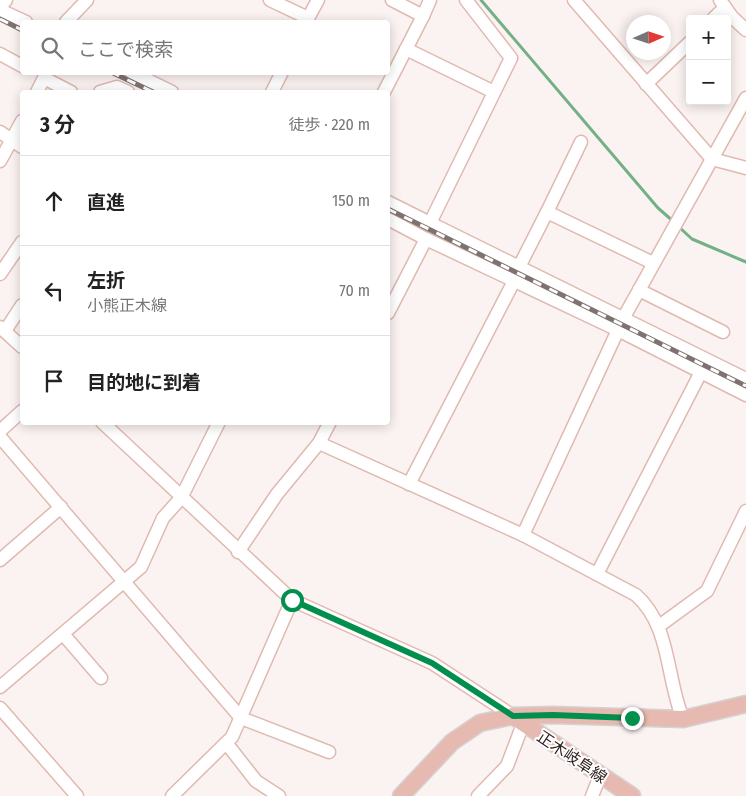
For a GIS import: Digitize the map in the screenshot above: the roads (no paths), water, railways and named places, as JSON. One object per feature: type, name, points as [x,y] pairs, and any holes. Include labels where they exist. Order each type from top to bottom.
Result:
[{"type":"main road","points":[[401,796],[452,742],[480,723],[553,715],[683,719],[746,704]]},
{"type":"main road","name":"正木岐阜線","points":[[518,720],[632,796]]},
{"type":"street","points":[[6,0],[0,9],[22,20]]},
{"type":"street","points":[[68,20],[88,0]]},
{"type":"street","points":[[270,0],[307,20],[318,0]]},
{"type":"street","points":[[392,0],[423,16]]},
{"type":"street","points":[[385,90],[430,0]]},
{"type":"street","points":[[430,223],[511,58],[466,0]]},
{"type":"street","points":[[574,0],[712,158],[746,168]]},
{"type":"street","points":[[716,15],[723,4],[746,30]]},
{"type":"street","points":[[646,84],[686,46]]},
{"type":"street","points":[[406,49],[494,92]]},
{"type":"street","points":[[0,54],[20,65]]},
{"type":"street","points":[[37,90],[39,75],[67,90]]},
{"type":"street","points":[[137,75],[168,90]]},
{"type":"street","points":[[273,90],[280,75]]},
{"type":"street","points":[[107,90],[117,87],[124,90]]},
{"type":"street","points":[[523,535],[624,318],[746,98]]},
{"type":"street","points":[[0,161],[17,144],[20,130]]},
{"type":"street","points":[[0,132],[17,144]]},
{"type":"street","points":[[519,266],[581,142]]},
{"type":"street","points":[[390,203],[746,379]]},
{"type":"street","points":[[547,212],[653,263]]},
{"type":"street","points":[[390,220],[618,330],[746,395]]},
{"type":"street","points":[[390,309],[426,239]]},
{"type":"street","points":[[0,274],[20,245]]},
{"type":"street","points":[[409,484],[514,281]]},
{"type":"street","points":[[639,290],[723,332]]},
{"type":"street","points":[[20,308],[3,329],[20,345]]},
{"type":"street","points":[[597,574],[701,372]]},
{"type":"street","points":[[0,431],[20,413]]},
{"type":"street","points":[[107,425],[238,552],[292,600],[432,663],[518,720],[506,766],[478,796]]},
{"type":"street","points":[[0,687],[141,567],[163,518],[181,498],[218,425]]},
{"type":"street","points":[[238,552],[277,494],[319,443],[328,425]]},
{"type":"street","points":[[0,437],[241,718],[329,752]]},
{"type":"street","points":[[319,443],[523,535],[636,595],[645,603],[659,626],[683,719]]},
{"type":"street","points":[[0,560],[61,507]]},
{"type":"street","points":[[659,626],[707,590],[746,510]]},
{"type":"street","points":[[172,796],[232,737],[292,600]]},
{"type":"street","points":[[63,634],[101,678]]},
{"type":"street","points":[[0,708],[77,796]]},
{"type":"street","points":[[227,744],[256,781],[278,796]]},
{"type":"street","points":[[592,796],[600,776]]},
{"type":"waterway","points":[[481,0],[658,208],[674,222]]},
{"type":"waterway","points":[[679,227],[692,239],[746,262]]},
{"type":"railway","points":[[0,19],[20,29]]},
{"type":"railway","points":[[117,75],[149,90]]},
{"type":"railway","points":[[390,210],[746,386]]}]
